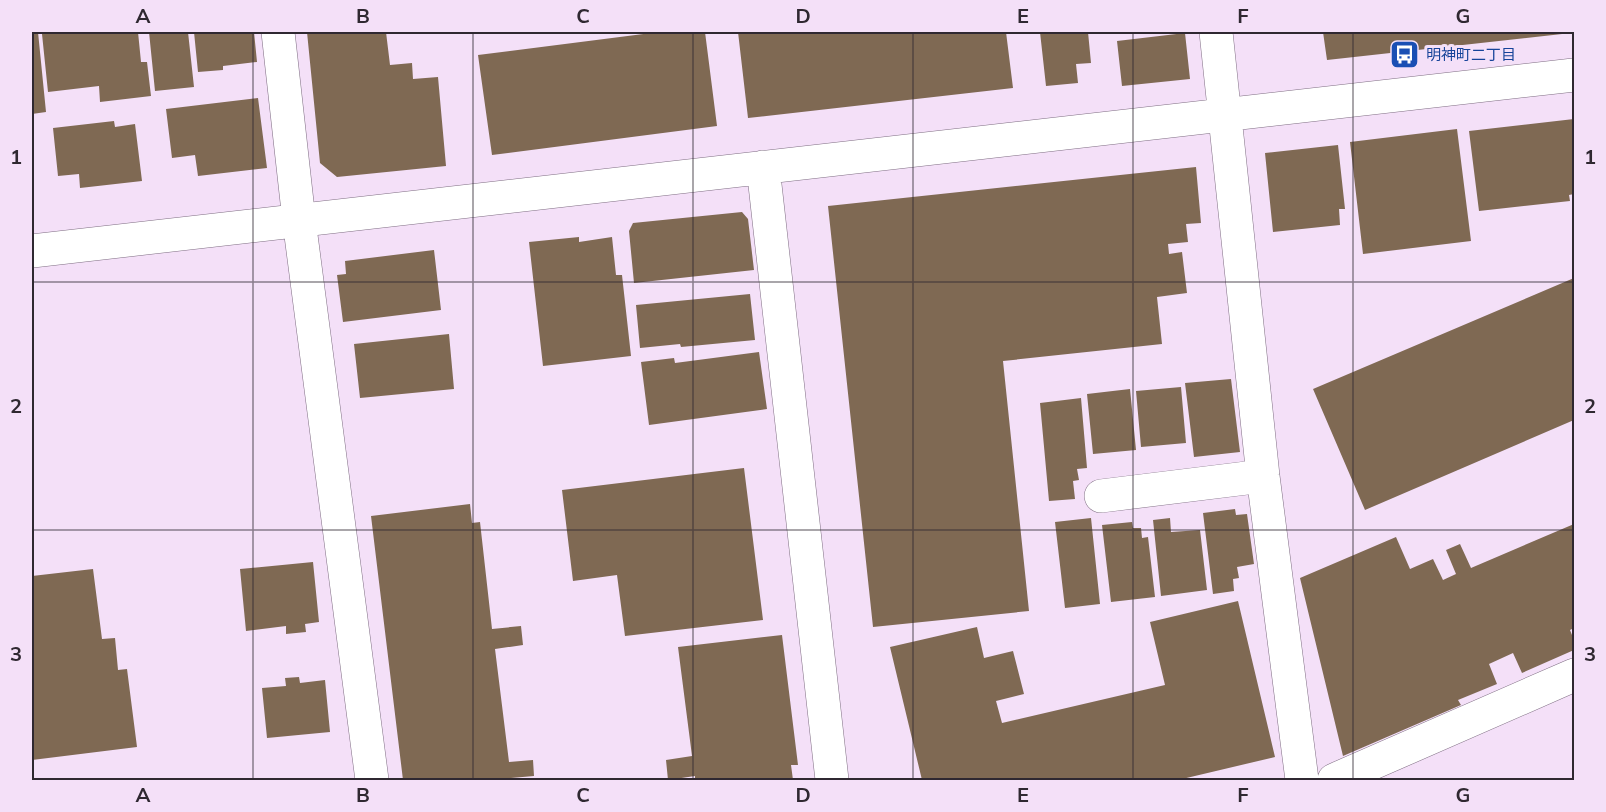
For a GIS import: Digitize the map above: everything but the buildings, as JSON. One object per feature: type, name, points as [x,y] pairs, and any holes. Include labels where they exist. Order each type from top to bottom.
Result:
[{"type":"street","points":[[278,32],[299,220],[372,780]]},
{"type":"street","points":[[1216,32],[1263,476],[1302,780]]},
{"type":"street","points":[[32,250],[1575,75]]},
{"type":"street","points":[[763,167],[832,780]]},
{"type":"street","points":[[1101,496],[1263,476]]},
{"type":"street","points":[[1334,780],[1575,675]]},
{"type":"place","name":"明神町二丁目","points":[[1405,55]]}]
